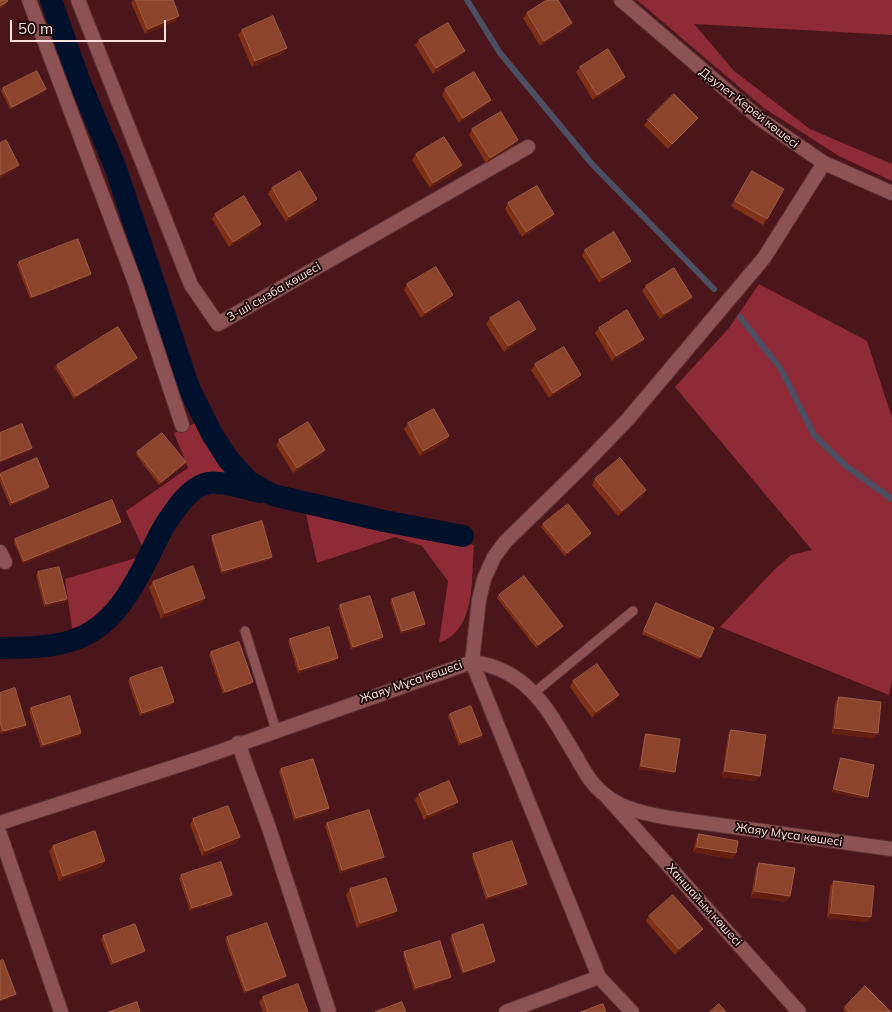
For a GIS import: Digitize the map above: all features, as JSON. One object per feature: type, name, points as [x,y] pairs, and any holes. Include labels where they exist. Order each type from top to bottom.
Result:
[{"type":"street","points":[[29,0],[133,277],[182,425]]},
{"type":"street","name":"Дәулет Керей көшесі","points":[[621,0],[760,119],[824,163],[892,193]]},
{"type":"street","name":"3-ші сызба көшесі","points":[[83,2],[191,285],[218,324],[528,147]]},
{"type":"street","points":[[632,1012],[599,978],[472,662],[479,600],[484,579],[494,558],[506,540],[580,469],[628,419],[764,258],[824,163]]},
{"type":"street","name":"Жаяу Мұса көшесі","points":[[0,823],[201,758],[238,743],[472,662],[501,668],[512,674],[534,693],[551,714],[587,776],[608,798],[632,809],[669,818],[892,849]]},
{"type":"street","points":[[238,743],[269,828],[329,1012]]},
{"type":"street","name":"Ханшайым көшесі","points":[[608,798],[800,1012]]},
{"type":"street","points":[[0,834],[61,1012]]},
{"type":"street","points":[[506,1012],[599,978]]},
{"type":"lane","points":[[534,693],[633,611]]},
{"type":"lane","points":[[245,631],[276,730]]},
{"type":"shaded area","points":[[637,0],[892,0],[892,35],[694,24],[734,71],[810,129],[892,164],[892,181],[839,156],[764,108]]},
{"type":"shaded area","points":[[759,284],[867,341],[892,418],[892,680],[889,695],[720,627],[774,570],[791,555],[812,550],[675,387],[729,328]]},
{"type":"shaded area","points":[[197,422],[228,466],[233,481],[211,477],[196,483],[182,496],[169,513],[145,553],[126,511],[188,468],[174,433]]},
{"type":"shaded area","points":[[305,510],[474,545],[470,601],[460,627],[451,636],[439,643],[448,581],[422,546],[395,537],[317,563]]},
{"type":"shaded area","points":[[144,556],[124,593],[114,607],[95,623],[73,635],[65,579]]},
{"type":"building","points":[[0,0],[7,0],[8,1],[0,6]]},
{"type":"building","points":[[136,0],[173,0],[179,16],[148,29]]},
{"type":"building","points":[[547,0],[558,0],[572,23],[544,41],[527,13]]},
{"type":"building","points":[[273,16],[287,48],[255,61],[242,30]]},
{"type":"building","points":[[448,23],[465,51],[436,68],[419,40]]},
{"type":"building","points":[[608,49],[625,77],[597,95],[580,67]]},
{"type":"building","points":[[37,71],[46,89],[12,107],[3,88]]},
{"type":"building","points":[[474,72],[491,100],[463,118],[445,89]]},
{"type":"building","points":[[674,94],[698,118],[672,144],[648,120]]},
{"type":"building","points":[[501,112],[518,140],[490,158],[472,129]]},
{"type":"building","points":[[444,137],[462,165],[433,183],[416,154]]},
{"type":"building","points":[[6,140],[19,165],[0,175],[0,143]]},
{"type":"building","points":[[300,171],[317,199],[289,217],[272,188]]},
{"type":"building","points":[[752,171],[784,189],[767,219],[735,201]]},
{"type":"building","points":[[537,186],[554,214],[526,232],[508,203]]},
{"type":"building","points":[[244,196],[261,224],[233,242],[215,214]]},
{"type":"building","points":[[614,232],[631,261],[602,278],[585,250]]},
{"type":"building","points":[[78,239],[91,274],[32,297],[19,262]]},
{"type":"building","points":[[436,267],[453,295],[425,313],[407,284]]},
{"type":"building","points":[[674,268],[692,297],[664,314],[646,286]]},
{"type":"building","points":[[519,301],[536,329],[508,346],[490,318]]},
{"type":"building","points":[[627,310],[644,339],[616,356],[599,328]]},
{"type":"building","points":[[118,327],[137,358],[76,396],[57,365]]},
{"type":"building","points":[[564,347],[581,375],[553,393],[535,364]]},
{"type":"building","points":[[434,409],[449,436],[423,451],[408,423]]},
{"type":"building","points":[[308,422],[325,450],[297,468],[279,440]]},
{"type":"building","points":[[22,424],[32,448],[0,461],[0,433]]},
{"type":"building","points":[[162,433],[186,462],[161,482],[137,452]]},
{"type":"building","points":[[37,458],[49,487],[12,503],[0,474]]},
{"type":"building","points":[[620,458],[646,490],[622,511],[595,479]]},
{"type":"building","points":[[112,500],[121,522],[24,561],[15,539]]},
{"type":"building","points":[[568,504],[591,533],[567,553],[543,524]]},
{"type":"building","points":[[262,521],[272,557],[223,571],[212,536]]},
{"type":"building","points":[[193,566],[205,598],[165,613],[153,582]]},
{"type":"building","points":[[59,567],[67,599],[46,604],[38,572]]},
{"type":"building","points":[[524,576],[563,626],[538,645],[499,595]]},
{"type":"building","points":[[414,592],[425,624],[402,631],[392,599]]},
{"type":"building","points":[[370,596],[383,637],[353,647],[340,605]]},
{"type":"building","points":[[656,603],[714,628],[701,657],[644,631]]},
{"type":"building","points":[[329,627],[338,658],[300,670],[290,639]]},
{"type":"building","points":[[239,642],[253,682],[225,692],[211,652]]},
{"type":"building","points":[[597,664],[619,695],[596,712],[573,681]]},
{"type":"building","points":[[162,667],[174,702],[142,713],[130,678]]},
{"type":"building","points":[[15,688],[26,725],[3,731],[0,721],[0,693]]},
{"type":"building","points":[[70,696],[81,733],[43,745],[31,708]]},
{"type":"building","points":[[839,697],[881,702],[878,733],[835,728]]},
{"type":"building","points":[[471,706],[482,735],[461,743],[450,714]]},
{"type":"building","points":[[731,730],[766,735],[760,776],[725,771]]},
{"type":"building","points":[[646,734],[680,739],[675,772],[641,766]]},
{"type":"building","points":[[841,758],[874,765],[868,797],[834,789]]},
{"type":"building","points":[[313,759],[329,808],[296,818],[281,769]]},
{"type":"building","points":[[449,781],[458,802],[428,815],[419,794]]},
{"type":"building","points":[[228,806],[240,837],[205,851],[193,819]]},
{"type":"building","points":[[369,810],[384,857],[342,870],[327,823]]},
{"type":"building","points":[[95,831],[105,861],[63,876],[53,846]]},
{"type":"building","points":[[699,834],[738,841],[736,853],[697,847]]},
{"type":"building","points":[[512,841],[527,884],[488,897],[473,854]]},
{"type":"building","points":[[221,862],[232,895],[192,908],[181,875]]},
{"type":"building","points":[[759,863],[795,868],[790,896],[755,891]]},
{"type":"building","points":[[386,878],[397,911],[360,923],[350,889]]},
{"type":"building","points":[[834,881],[874,886],[871,917],[831,913]]},
{"type":"building","points":[[673,895],[703,929],[679,949],[649,916]]},
{"type":"building","points":[[267,923],[286,976],[246,991],[227,937]]},
{"type":"building","points":[[135,924],[145,951],[113,963],[103,936]]},
{"type":"building","points":[[483,924],[495,961],[464,972],[452,935]]},
{"type":"building","points":[[440,941],[451,977],[416,988],[404,952]]},
{"type":"building","points":[[3,960],[16,994],[0,1000],[0,961]]},
{"type":"building","points":[[298,984],[308,1012],[268,1012],[263,997]]},
{"type":"building","points":[[865,986],[891,1012],[849,1012],[845,1007]]},
{"type":"building","points":[[137,1002],[140,1012],[109,1012]]},
{"type":"building","points":[[402,1002],[406,1012],[375,1012]]},
{"type":"building","points":[[603,1004],[606,1012],[581,1012]]},
{"type":"building","points":[[719,1004],[726,1012],[710,1012]]},
{"type":"waterway","points":[[51,0],[79,80],[116,169],[189,388],[212,434],[228,459],[248,481],[273,495],[384,521],[463,536]]},
{"type":"waterway","points":[[467,0],[500,53],[592,164],[714,289]]},
{"type":"waterway","points":[[740,317],[781,369],[814,435],[846,466],[892,499]]},
{"type":"waterway","points":[[0,648],[54,645],[74,640],[92,631],[108,619],[122,603],[135,582],[172,515],[186,497],[198,487],[213,482],[260,492]]}]
